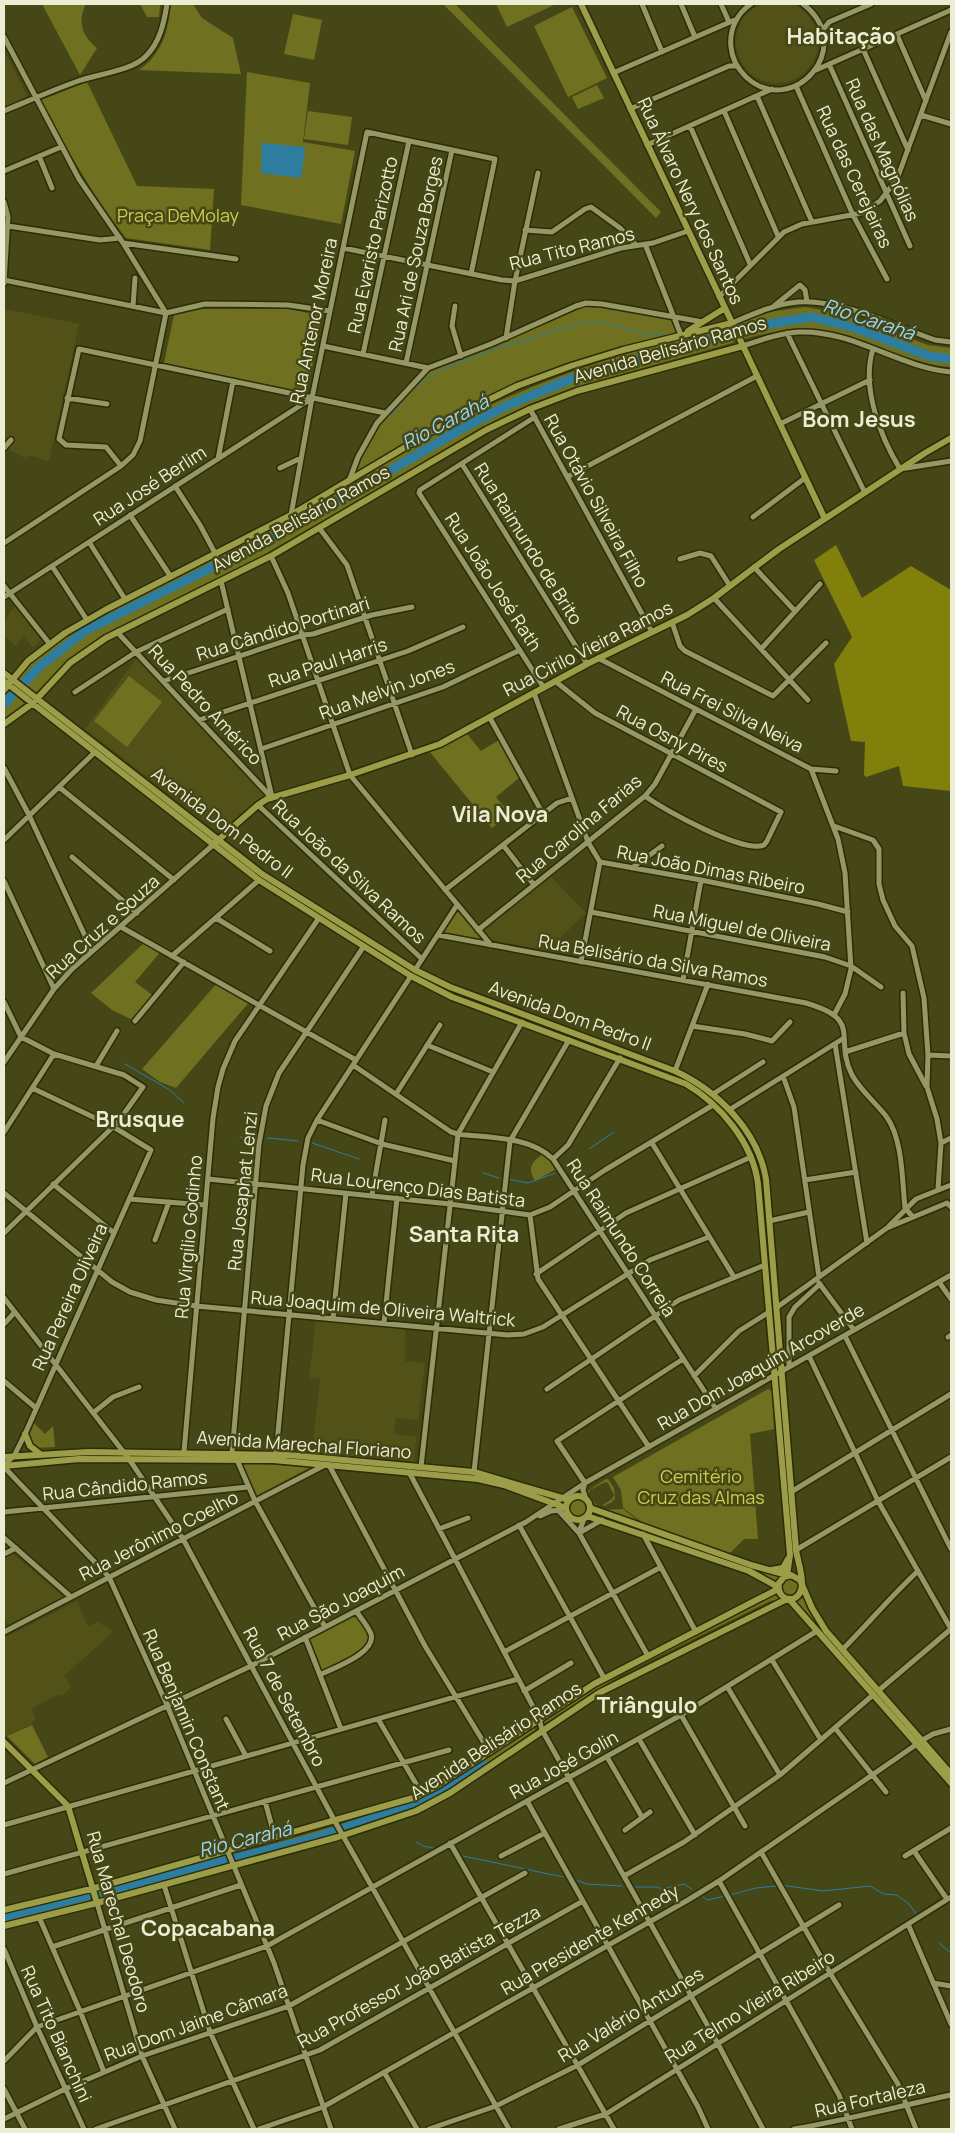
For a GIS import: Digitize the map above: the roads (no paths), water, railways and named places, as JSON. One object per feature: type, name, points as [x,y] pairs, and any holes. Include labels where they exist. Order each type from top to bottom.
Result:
[{"type":"main road","name":"Rua Álvaro Nery dos Santos","points":[[580,4],[825,519]]},
{"type":"main road","points":[[681,336],[725,308]]},
{"type":"main road","name":"Avenida Belisário Ramos","points":[[9,684],[28,660],[87,620],[292,515],[466,411],[518,386],[593,358],[732,324]]},
{"type":"main road","name":"Avenida Belisário Ramos","points":[[4,724],[35,701],[70,663],[117,632],[272,556],[468,440],[530,409],[594,385],[743,346]]},
{"type":"main road","name":"Rua Cirilo Vieira Ramos","points":[[215,843],[258,805],[272,798],[412,755],[450,739],[598,658],[672,622],[714,598],[754,567],[825,519],[900,469],[951,438]]},
{"type":"main road","name":"Avenida Dom Pedro II","points":[[4,673],[9,684],[35,701],[259,880],[411,976],[447,994],[686,1084],[714,1105],[734,1130],[751,1158],[757,1177],[790,1555],[787,1576]]},
{"type":"main road","name":"Avenida Dom Pedro II","points":[[35,701],[95,752],[215,843],[415,970],[450,987],[676,1071],[713,1094],[729,1110],[748,1135],[762,1164],[766,1179],[796,1550],[802,1583],[819,1621],[876,1693]]},
{"type":"main road","points":[[25,1434],[30,1446],[40,1453]]},
{"type":"main road","name":"Avenida Marechal Floriano","points":[[4,1457],[40,1453],[123,1452],[276,1454],[474,1472],[568,1497]]},
{"type":"main road","name":"Avenida Marechal Floriano","points":[[4,1466],[60,1460],[129,1459],[237,1460],[328,1464],[478,1479],[556,1503],[564,1510]]},
{"type":"main road","points":[[788,1599],[800,1595],[802,1583],[794,1576],[750,1568],[602,1520],[586,1518],[576,1520],[564,1510],[568,1497],[578,1496],[586,1499],[590,1508],[750,1568],[778,1588],[781,1595],[788,1599],[876,1693],[919,1742],[951,1783]]},
{"type":"main road","points":[[586,1518],[590,1508]]},
{"type":"main road","points":[[764,1570],[783,1568],[790,1555]]},
{"type":"main road","points":[[778,1588],[781,1580],[787,1576]]},
{"type":"main road","name":"Avenida Belisário Ramos","points":[[4,1910],[93,1890],[228,1854],[275,1838],[339,1829],[422,1794],[604,1678],[778,1588]]},
{"type":"main road","name":"Avenida Belisário Ramos","points":[[4,1926],[164,1885],[232,1865],[339,1829],[427,1806],[612,1686],[788,1599]]},
{"type":"main road","name":"Rua Marechal Deodoro","points":[[4,1742],[68,1806],[96,1902]]},
{"type":"main road","points":[[919,1742],[951,1774]]},
{"type":"street","points":[[4,111],[79,81],[132,66],[143,60],[152,50],[160,33],[167,4]]},
{"type":"street","points":[[642,4],[662,52]]},
{"type":"street","points":[[680,4],[695,37]]},
{"type":"street","points":[[721,4],[729,22]]},
{"type":"street","points":[[751,4],[737,19],[731,34],[734,59],[737,66],[749,80],[764,88],[773,89],[785,89],[803,82],[815,70],[823,55],[823,30],[811,10],[803,4]]},
{"type":"street","points":[[819,21],[828,22],[871,4]]},
{"type":"street","points":[[815,70],[951,10]]},
{"type":"street","points":[[613,73],[737,19]]},
{"type":"street","points":[[823,30],[828,22]]},
{"type":"street","points":[[720,297],[778,236],[795,226],[853,215],[871,208],[887,195],[897,179],[951,32]]},
{"type":"street","points":[[897,34],[926,101]]},
{"type":"street","points":[[4,37],[61,147],[88,194],[122,240],[166,313],[140,441],[133,455],[121,466],[4,543]]},
{"type":"street","points":[[863,49],[908,150]]},
{"type":"street","points":[[729,66],[734,59]]},
{"type":"street","name":"Rua das Magnólias","points":[[829,64],[910,246]]},
{"type":"street","points":[[630,109],[729,66],[737,66]]},
{"type":"street","name":"Rua das Cerejeiras","points":[[796,86],[853,215],[887,279]]},
{"type":"street","points":[[647,145],[773,89]]},
{"type":"street","points":[[757,96],[812,222]]},
{"type":"street","points":[[724,111],[778,236]]},
{"type":"street","points":[[921,115],[951,124]]},
{"type":"street","points":[[690,126],[750,264]]},
{"type":"street","name":"Rua Antenor Moreira","points":[[292,515],[312,398],[367,132],[409,141]]},
{"type":"street","points":[[409,141],[495,159],[471,274]]},
{"type":"street","name":"Rua Evaristo Parizotto","points":[[363,354],[409,141]]},
{"type":"street","points":[[4,171],[61,147]]},
{"type":"street","name":"Rua Ari de Souza Borges","points":[[406,363],[452,150]]},
{"type":"street","points":[[39,156],[52,188]]},
{"type":"street","points":[[506,338],[515,281],[538,173]]},
{"type":"street","points":[[4,202],[8,226],[4,281],[166,313],[205,304],[288,305],[330,311]]},
{"type":"street","points":[[525,230],[548,233],[556,231],[585,209],[591,207],[620,228],[636,245]]},
{"type":"street","points":[[8,226],[100,240],[122,240],[236,260]]},
{"type":"street","name":"Rua Tito Ramos","points":[[343,248],[515,281],[688,231]]},
{"type":"street","points":[[644,244],[681,336]]},
{"type":"street","points":[[133,306],[135,278]]},
{"type":"street","points":[[771,308],[800,285],[805,290],[807,302]]},
{"type":"street","name":"Avenida Belisário Ramos","points":[[732,324],[771,308],[807,302],[842,308],[936,340],[951,342]]},
{"type":"street","points":[[349,482],[358,457],[385,413],[428,368],[506,338],[566,309],[586,303],[703,322]]},
{"type":"street","points":[[454,306],[452,326],[460,356]]},
{"type":"street","points":[[787,333],[865,494]]},
{"type":"street","name":"Avenida Belisário Ramos","points":[[743,346],[787,333],[828,334],[926,367],[951,372]]},
{"type":"street","points":[[323,346],[428,368]]},
{"type":"street","points":[[121,466],[106,447],[60,442],[58,435],[79,349],[385,413]]},
{"type":"street","points":[[873,349],[869,366],[870,380],[882,430],[900,469],[951,461]]},
{"type":"street","points":[[567,477],[757,376]]},
{"type":"street","points":[[780,424],[870,380]]},
{"type":"street","points":[[218,458],[234,381]]},
{"type":"street","points":[[67,398],[107,404]]},
{"type":"street","name":"Rua José Berlim","points":[[6,595],[312,398]]},
{"type":"street","name":"Rua Otávio Silveira Filho","points":[[530,409],[652,632]]},
{"type":"street","points":[[462,464],[535,417]]},
{"type":"street","points":[[4,448],[11,440]]},
{"type":"street","points":[[280,468],[301,458]]},
{"type":"street","name":"Rua João José Rath","points":[[462,464],[419,492],[544,688]]},
{"type":"street","name":"Rua Raimundo de Brito","points":[[462,464],[587,664]]},
{"type":"street","points":[[752,516],[806,478]]},
{"type":"street","points":[[175,486],[216,554]]},
{"type":"street","points":[[130,515],[170,577]]},
{"type":"street","points":[[320,529],[347,565],[412,755]]},
{"type":"street","points":[[88,542],[125,599]]},
{"type":"street","points":[[680,559],[700,553],[711,556],[730,586]]},
{"type":"street","points":[[272,556],[288,593],[350,775],[491,946]]},
{"type":"street","points":[[52,566],[87,620]]},
{"type":"street","points":[[754,567],[795,611]]},
{"type":"street","points":[[221,581],[272,798]]},
{"type":"street","points":[[761,649],[820,584]]},
{"type":"street","points":[[4,586],[6,595],[49,644]]},
{"type":"street","points":[[714,598],[808,700]]},
{"type":"street","name":"Rua Cândido Portinari","points":[[164,681],[302,635],[313,634],[365,617],[412,606]]},
{"type":"street","points":[[75,692],[136,652],[228,608]]},
{"type":"street","points":[[672,622],[680,646],[685,651],[773,696],[826,643]]},
{"type":"street","name":"Rua Paul Harris","points":[[199,720],[408,651],[463,627]]},
{"type":"street","name":"Rua Pedro Américo","points":[[117,632],[272,798]]},
{"type":"street","name":"Rua Melvin Jones","points":[[261,749],[448,685],[520,650]]},
{"type":"street","name":"Rua Frei Silva Neiva","points":[[598,658],[812,769],[834,826],[843,856],[851,966],[845,994],[834,1015]]},
{"type":"street","name":"Rua Osny Pires","points":[[556,681],[595,713],[781,812],[767,841],[764,845],[756,846],[729,841],[645,796]]},
{"type":"street","name":"Rua João Dimas Ribeiro","points":[[534,693],[588,842],[600,862],[701,880],[848,912]]},
{"type":"street","name":"Rua Carolina Farias","points":[[478,930],[645,796],[655,784],[696,709]]},
{"type":"street","points":[[490,718],[543,814]]},
{"type":"street","points":[[4,840],[95,752]]},
{"type":"street","points":[[4,768],[29,815],[92,951]]},
{"type":"street","points":[[812,769],[836,771]]},
{"type":"street","points":[[59,787],[174,880]]},
{"type":"street","points":[[445,890],[557,803],[572,798]]},
{"type":"street","name":"Rua João da Silva Ramos","points":[[258,805],[422,959]]},
{"type":"street","points":[[834,826],[877,843],[880,854],[879,884],[885,908],[895,926],[909,941],[914,952],[916,971],[924,998],[928,1055],[926,1087]]},
{"type":"street","name":"Rua Cruz e Souza","points":[[4,1062],[54,989],[72,969],[215,843]]},
{"type":"street","points":[[503,845],[534,885]]},
{"type":"street","points":[[632,868],[662,846]]},
{"type":"street","points":[[72,857],[137,913]]},
{"type":"street","points":[[582,962],[600,862]]},
{"type":"street","points":[[172,956],[259,880]]},
{"type":"street","points":[[683,980],[701,880]]},
{"type":"street","points":[[4,881],[54,989]]},
{"type":"street","points":[[415,970],[457,905]]},
{"type":"street","name":"Rua Miguel de Oliveira","points":[[591,912],[810,954],[851,966],[881,987]]},
{"type":"street","points":[[216,918],[270,951]]},
{"type":"street","name":"Rua Virgílio Godinho","points":[[184,1452],[215,1102],[223,1069],[236,1041],[319,918]]},
{"type":"street","points":[[121,926],[307,1032],[354,1062],[396,1094],[458,1134],[510,1141],[541,1149],[553,1159]]},
{"type":"street","name":"Rua Belisário da Silva Ramos","points":[[438,935],[806,1003],[834,1015]]},
{"type":"street","name":"Rua Josaphat Lenzi","points":[[232,1453],[261,1131],[269,1095],[279,1073],[364,946]]},
{"type":"street","points":[[135,1021],[184,962]]},
{"type":"street","points":[[276,1454],[300,1188],[306,1147],[317,1120],[411,976]]},
{"type":"street","points":[[676,1071],[708,984]]},
{"type":"street","points":[[903,993],[904,1033],[912,1060],[926,1087],[937,1119],[941,1143],[938,1189]]},
{"type":"street","points":[[4,1002],[21,1037],[54,1054],[124,1075],[143,1087],[121,1119],[4,1233]]},
{"type":"street","points":[[834,1015],[843,1024],[849,1068],[858,1083],[886,1116],[896,1134],[905,1208],[913,1217]]},
{"type":"street","points":[[421,1467],[458,1134],[522,1022]]},
{"type":"street","points":[[692,1026],[745,1034],[772,1041],[790,1022]]},
{"type":"street","points":[[396,1094],[440,1025]]},
{"type":"street","points":[[96,1066],[117,1031]]},
{"type":"street","points":[[837,1059],[904,1033]]},
{"type":"street","points":[[729,1110],[844,1038]]},
{"type":"street","points":[[474,1472],[510,1141],[569,1040]]},
{"type":"street","points":[[835,1044],[867,1243]]},
{"type":"street","points":[[427,1045],[493,1072]]},
{"type":"street","points":[[4,1132],[54,1054]]},
{"type":"street","points":[[928,1055],[951,1056]]},
{"type":"street","name":"Rua Raimundo Correia","points":[[620,1058],[568,1145],[553,1159],[716,1409]]},
{"type":"street","points":[[713,1094],[763,1062]]},
{"type":"street","points":[[784,1076],[794,1107],[819,1280],[854,1330]]},
{"type":"street","points":[[32,1088],[112,1126]]},
{"type":"street","name":"Rua Lourenço Dias Batista","points":[[208,1179],[397,1198],[530,1215],[543,1212],[610,1167],[714,1105]]},
{"type":"street","points":[[317,1120],[382,1144],[455,1161]]},
{"type":"street","points":[[372,1196],[385,1120]]},
{"type":"street","name":"Rua Pereira Oliveira","points":[[14,1456],[151,1150],[112,1126]]},
{"type":"street","points":[[941,1143],[951,1138]]},
{"type":"street","points":[[652,1143],[734,1277]]},
{"type":"street","points":[[536,1274],[635,1208],[751,1158]]},
{"type":"street","points":[[805,1180],[856,1172]]},
{"type":"street","points":[[53,1184],[114,1233]]},
{"type":"street","points":[[888,1228],[905,1208],[919,1197],[951,1185]]},
{"type":"street","points":[[333,1318],[346,1193]]},
{"type":"street","name":"Rua Joaquim de Oliveira Waltrick","points":[[4,1194],[112,1282],[145,1297],[196,1306],[489,1332],[524,1334],[563,1316],[627,1273],[658,1255],[709,1237]]},
{"type":"street","points":[[384,1323],[397,1198]]},
{"type":"street","points":[[129,1199],[205,1205]]},
{"type":"street","points":[[155,1240],[169,1202]]},
{"type":"street","points":[[776,1308],[819,1280],[888,1228],[950,1204]]},
{"type":"street","points":[[769,1221],[809,1212]]},
{"type":"street","points":[[530,1215],[536,1274],[649,1447]]},
{"type":"street","points":[[547,1389],[684,1297],[765,1265]]},
{"type":"street","name":"Rua Dom Joaquim Arcoverde","points":[[556,1503],[568,1497],[585,1483],[951,1275]]},
{"type":"street","points":[[789,1367],[789,1317],[795,1307],[819,1280]]},
{"type":"street","points":[[939,1282],[951,1299]]},
{"type":"street","name":"Rua 7 de Setembro","points":[[4,1298],[129,1459],[183,1539],[339,1829],[509,2129]]},
{"type":"street","points":[[4,1324],[15,1312]]},
{"type":"street","points":[[694,1376],[739,1331],[769,1312]]},
{"type":"street","points":[[845,1336],[951,1548]]},
{"type":"street","points":[[624,1876],[695,1835],[780,1775],[951,1629],[878,1501],[809,1356]]},
{"type":"street","points":[[586,1499],[583,1490],[585,1483],[557,1441],[683,1359]]},
{"type":"street","points":[[4,1381],[36,1408]]},
{"type":"street","points":[[93,1413],[113,1397],[139,1387]]},
{"type":"street","points":[[792,1492],[951,1394]]},
{"type":"street","points":[[4,1466],[14,1456]]},
{"type":"street","points":[[796,1550],[951,1458]]},
{"type":"street","points":[[237,1460],[255,1502],[325,1627]]},
{"type":"street","points":[[328,1464],[455,1697],[489,1751]]},
{"type":"street","name":"Rua Jerônimo Coelho","points":[[4,1632],[328,1464]]},
{"type":"street","name":"Rua Benjamin Constant","points":[[4,1466],[109,1577],[167,1705],[267,1946],[331,2129]]},
{"type":"street","points":[[410,1472],[539,1718],[542,1730],[691,1995],[763,2129]]},
{"type":"street","name":"Rua Cândido Ramos","points":[[4,1512],[248,1487]]},
{"type":"street","name":"Rua São Joaquim","points":[[526,1522],[556,1503]]},
{"type":"street","points":[[564,1510],[569,1522],[579,1533],[648,1656]]},
{"type":"street","name":"Rua São Joaquim","points":[[4,1783],[251,1666],[519,1525],[548,1512],[564,1510]]},
{"type":"street","points":[[439,1529],[468,1518]]},
{"type":"street","points":[[579,1533],[586,1518]]},
{"type":"street","points":[[579,1533],[602,1520]]},
{"type":"street","points":[[519,1525],[604,1678]]},
{"type":"street","points":[[643,1534],[696,1632]]},
{"type":"street","points":[[4,1538],[71,1597]]},
{"type":"street","points":[[4,1554],[16,1548]]},
{"type":"street","points":[[504,1652],[661,1567]]},
{"type":"street","points":[[842,1650],[918,1571]]},
{"type":"street","points":[[320,1675],[361,1654],[369,1647],[371,1634],[356,1610]]},
{"type":"street","name":"Rua José Golin","points":[[37,2027],[267,1946],[681,1715],[728,1688],[817,1631]]},
{"type":"street","points":[[305,1638],[341,1729]]},
{"type":"street","points":[[772,1660],[821,1740]]},
{"type":"street","points":[[524,1691],[571,1663]]},
{"type":"street","points":[[4,1825],[518,1679]]},
{"type":"street","points":[[728,1688],[780,1775]]},
{"type":"street","points":[[681,1715],[745,1826]]},
{"type":"street","points":[[378,1718],[422,1794]]},
{"type":"street","points":[[226,1719],[246,1756]]},
{"type":"street","points":[[835,1728],[886,1792]]},
{"type":"street","name":"Rua Presidente Kennedy","points":[[259,2129],[323,2107],[650,1922],[720,1881],[919,1742],[933,1734],[951,1730]]},
{"type":"street","points":[[639,1739],[695,1835]]},
{"type":"street","points":[[4,1874],[449,1750]]},
{"type":"street","points":[[607,1757],[642,1817]]},
{"type":"street","points":[[265,1801],[275,1838]]},
{"type":"street","points":[[527,1801],[650,2020],[708,2129]]},
{"type":"street","points":[[625,1830],[650,1812]]},
{"type":"street","points":[[905,1856],[951,1828]]},
{"type":"street","points":[[501,1856],[545,1833]]},
{"type":"street","points":[[450,1843],[614,2129]]},
{"type":"street","points":[[914,1851],[949,1898]]},
{"type":"street","points":[[761,1852],[830,1973],[898,2084],[916,2129]]},
{"type":"street","name":"Rua Dom Jaime Câmara","points":[[4,2119],[65,2089],[142,2056],[289,2006],[525,1873]]},
{"type":"street","points":[[720,1881],[838,2094],[852,2129]]},
{"type":"street","points":[[164,1885],[210,2032],[254,2129]]},
{"type":"street","points":[[52,1947],[241,1885]]},
{"type":"street","name":"Rua Telmo Vieira Ribeiro","points":[[559,2129],[606,2114],[949,1898]]},
{"type":"street","name":"Rua Professor João Batista Tezza","points":[[96,2129],[306,2056],[332,2045],[583,1901]]},
{"type":"street","name":"Rua Marechal Deodoro","points":[[96,1902],[142,2056],[175,2129]]},
{"type":"street","name":"Rua Valério Antunes","points":[[429,2129],[496,2106],[578,2064],[839,1905]]},
{"type":"street","points":[[39,1918],[80,2011],[104,2072]]},
{"type":"street","points":[[908,1924],[951,2024]]},
{"type":"street","name":"Rua Tito Bianchini","points":[[4,1949],[37,2027],[84,2129]]},
{"type":"street","points":[[933,1983],[951,1986]]},
{"type":"street","points":[[4,2061],[37,2027]]},
{"type":"street","points":[[384,2072],[417,2129]]},
{"type":"street","points":[[4,2089],[25,2129]]},
{"type":"street","name":"Rua Fortaleza","points":[[794,2129],[848,2119],[951,2095]]},
{"type":"water","points":[[262,143],[305,147],[301,178],[261,173]]},
{"type":"waterway","name":"Rio Carahá","points":[[4,704],[39,667],[85,631],[300,523],[463,428],[506,406],[581,375],[736,332],[811,317],[855,328],[929,356],[951,359]]},
{"type":"waterway","points":[[392,415],[410,391],[440,370],[493,350],[574,325],[583,323],[605,324],[666,336]]},
{"type":"waterway","points":[[125,1064],[170,1090],[184,1103]]},
{"type":"waterway","points":[[589,1149],[614,1132]]},
{"type":"waterway","points":[[240,1137],[255,1139]]},
{"type":"waterway","points":[[267,1138],[298,1141]]},
{"type":"waterway","points":[[312,1143],[359,1159]]},
{"type":"waterway","points":[[483,1173],[499,1178]]},
{"type":"waterway","points":[[508,1179],[528,1183],[555,1173]]},
{"type":"waterway","name":"Rio Carahá","points":[[4,1917],[311,1839],[395,1811],[427,1798],[483,1764]]},
{"type":"waterway","points":[[416,1842],[433,1848]]},
{"type":"waterway","points":[[463,1856],[563,1877]]},
{"type":"waterway","points":[[577,1880],[586,1884],[622,1886]]},
{"type":"waterway","points":[[634,1887],[657,1887],[662,1889],[684,1884],[692,1889]]},
{"type":"waterway","points":[[781,1885],[823,1891],[870,1886],[884,1894],[897,1895],[909,1904],[916,1914]]},
{"type":"waterway","points":[[730,1895],[756,1888],[777,1886]]},
{"type":"waterway","points":[[703,1897],[707,1900],[726,1896]]},
{"type":"waterway","points":[[939,1943],[951,1953]]},
{"type":"district","name":"Habitação","points":[[841,36]]},
{"type":"district","name":"Bom Jesus","points":[[859,419]]},
{"type":"district","name":"Vila Nova","points":[[500,814]]},
{"type":"district","name":"Brusque","points":[[140,1119]]},
{"type":"district","name":"Santa Rita","points":[[464,1234]]},
{"type":"district","name":"Triângulo","points":[[647,1705]]},
{"type":"district","name":"Copacabana","points":[[208,1928]]},
{"type":"park label","name":"Praça DeMolay","points":[[178,216]]},
{"type":"park label","name":"Cemitério Cruz das Almas","points":[[701,1487]]}]
